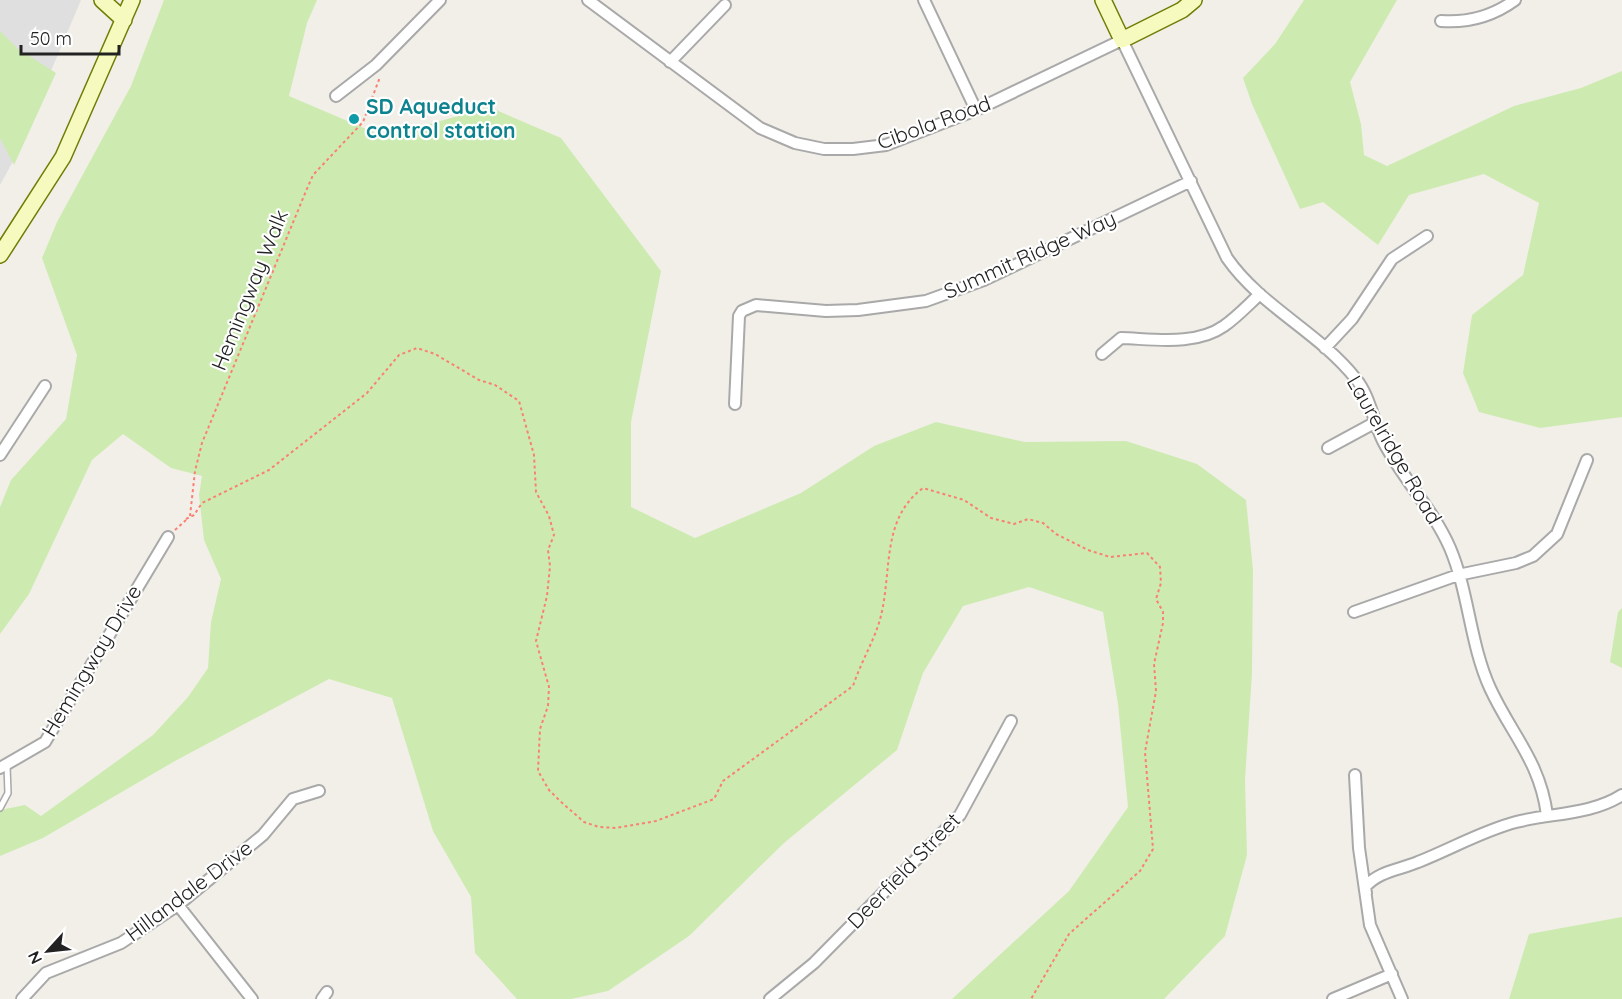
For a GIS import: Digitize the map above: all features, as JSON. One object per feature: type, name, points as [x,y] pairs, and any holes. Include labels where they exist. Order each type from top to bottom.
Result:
[{"type":"main road","points":[[102,0],[124,20]]},
{"type":"main road","points":[[0,255],[63,157],[132,0]]},
{"type":"main road","name":"Laurelridge Road","points":[[1103,0],[1122,40]]},
{"type":"main road","name":"Cibola Road","points":[[1122,40],[1182,10],[1194,0]]},
{"type":"street","points":[[336,96],[372,68],[440,0]]},
{"type":"street","name":"Cibola Road","points":[[588,0],[760,128],[795,143],[824,148],[853,149],[886,145],[976,110],[1122,40]]},
{"type":"street","points":[[924,0],[976,110]]},
{"type":"street","points":[[1441,21],[1462,22],[1493,13],[1515,0]]},
{"type":"street","points":[[670,62],[725,5]]},
{"type":"street","name":"Laurelridge Road","points":[[1122,40],[1227,258],[1242,279],[1325,348],[1356,379],[1384,442],[1431,511],[1451,549],[1479,660],[1491,690],[1533,761],[1547,815]]},
{"type":"street","name":"Summit Ridge Way","points":[[735,404],[739,316],[756,305],[847,311],[926,301],[984,280],[1191,181]]},
{"type":"street","points":[[1325,348],[1352,319],[1392,259],[1426,236]]},
{"type":"street","points":[[1102,354],[1121,338],[1184,339],[1207,335],[1223,327],[1260,294]]},
{"type":"street","points":[[0,455],[45,386]]},
{"type":"street","points":[[1328,448],[1376,422]]},
{"type":"street","points":[[1354,612],[1458,575],[1516,563],[1547,545],[1557,534],[1587,460]]},
{"type":"street","name":"Hemingway Drive","points":[[3,767],[45,742],[168,537]]},
{"type":"street","name":"Deerfield Street","points":[[770,999],[814,963],[960,815],[1011,721]]},
{"type":"street","points":[[1355,775],[1359,848],[1370,926],[1402,999]]},
{"type":"street","name":"Hillandale Drive","points":[[22,999],[46,974],[121,943],[178,905],[263,835],[293,799],[319,791]]},
{"type":"street","points":[[1366,893],[1365,887],[1375,876],[1417,862],[1458,843],[1514,822],[1607,805],[1622,795]]},
{"type":"street","points":[[178,905],[252,999]]},
{"type":"street","points":[[1333,999],[1392,974]]},
{"type":"lane","points":[[0,808],[8,793],[3,767]]},
{"type":"path","name":"Hemingway Walk","points":[[168,537],[192,511],[195,471],[202,443],[229,383],[272,269],[313,175],[354,134],[369,110],[381,78],[372,68]]},
{"type":"path","points":[[186,519],[194,515],[202,503],[237,488],[268,470],[367,393],[399,355],[417,348],[435,354],[479,380],[495,385],[519,401],[534,455],[536,492],[549,516],[554,535],[548,550],[550,566],[547,596],[536,641],[549,687],[548,706],[540,729],[538,771],[549,790],[584,822],[599,827],[616,828],[656,821],[714,799],[723,781],[853,686],[860,663],[878,627],[885,597],[892,533],[902,509],[923,488],[964,500],[991,518],[1014,524],[1028,519],[1043,522],[1056,534],[1088,550],[1110,557],[1147,553],[1160,567],[1161,584],[1156,599],[1163,612],[1154,664],[1156,691],[1145,752],[1153,849],[1140,871],[1069,934],[1031,999]]},
{"type":"shaded area","points":[[0,0],[81,0],[12,163],[0,185]]},
{"type":"green space","points":[[164,0],[317,0],[307,23],[289,96],[385,137],[489,107],[561,138],[661,271],[631,422],[631,507],[695,538],[801,493],[874,446],[936,422],[1025,442],[1126,441],[1197,464],[1246,500],[1253,570],[1252,673],[1245,780],[1247,855],[1225,936],[1164,999],[952,999],[1069,891],[1128,807],[1118,704],[1103,612],[1029,587],[963,606],[923,673],[897,750],[784,843],[689,936],[608,991],[571,999],[517,999],[475,953],[471,897],[433,831],[392,698],[329,679],[175,761],[43,838],[0,856],[0,810],[25,805],[41,816],[153,735],[188,697],[208,668],[211,622],[221,579],[204,540],[199,495],[202,476],[171,468],[123,434],[92,460],[29,594],[0,634],[0,507],[11,480],[66,419],[77,355],[42,258],[57,222],[131,86]]},
{"type":"green space","points":[[1304,0],[1397,0],[1350,82],[1361,124],[1364,155],[1387,166],[1514,106],[1581,88],[1622,71],[1622,417],[1540,428],[1479,412],[1463,373],[1472,315],[1523,275],[1539,203],[1484,174],[1409,195],[1378,245],[1323,202],[1300,209],[1252,104],[1243,78],[1275,44]]},
{"type":"green space","points":[[0,31],[18,49],[56,73],[14,165],[0,138]]},
{"type":"green space","points":[[1622,608],[1622,668],[1610,662],[1618,612]]},
{"type":"green space","points":[[1622,917],[1622,999],[1509,999],[1529,934]]},
{"type":"place","name":"SD Aqueduct control station","points":[[354,119]]}]
